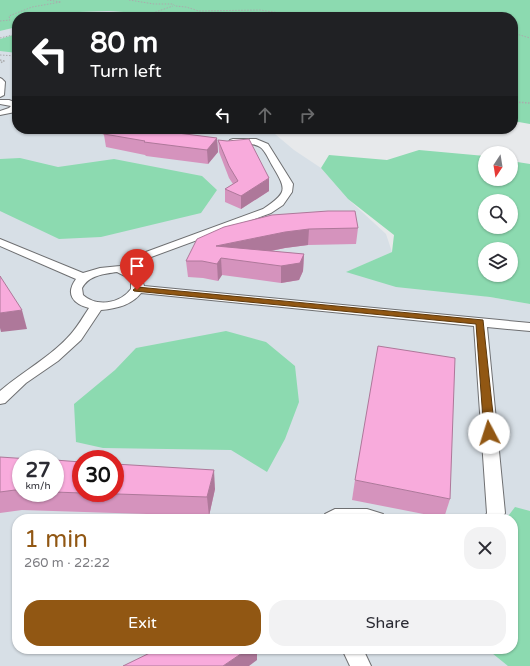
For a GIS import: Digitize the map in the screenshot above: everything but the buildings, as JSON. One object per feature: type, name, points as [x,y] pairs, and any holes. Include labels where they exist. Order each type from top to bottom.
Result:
[{"type":"street","points":[[0,80],[0,95]]},
{"type":"street","points":[[0,102],[12,103]]},
{"type":"street","points":[[0,114],[12,110]]},
{"type":"street","points":[[169,134],[186,138]]},
{"type":"street","points":[[122,270],[139,258],[268,211],[279,202],[287,192],[288,184],[265,146],[256,142],[224,142]]},
{"type":"street","points":[[0,242],[84,278]]},
{"type":"street","points":[[105,270],[122,270],[135,276],[139,282],[137,290],[132,296],[122,302],[97,306],[86,303],[78,298],[75,291],[78,284],[84,278],[94,272],[105,270]]},
{"type":"street","points":[[137,290],[530,327]]},
{"type":"street","points":[[0,399],[21,380],[53,358],[76,337],[97,306]]},
{"type":"street","points":[[480,322],[496,514]]},
{"type":"street","points":[[355,654],[361,666]]},
{"type":"path","points":[[19,12],[32,7],[61,2],[47,0]]},
{"type":"path","points":[[129,0],[154,4],[173,4],[174,6],[186,7],[199,11],[260,10],[277,12]]},
{"type":"path","points":[[156,12],[174,6]]},
{"type":"path","points":[[0,21],[10,20],[9,16],[12,15]]},
{"type":"path","points":[[518,34],[530,38]]},
{"type":"path","points":[[0,38],[12,35]]},
{"type":"path","points":[[0,55],[12,56]]},
{"type":"path","points":[[0,60],[4,61],[0,63]]},
{"type":"path","points":[[518,102],[530,103]]},
{"type":"shaded area","points":[[109,11],[124,12],[79,12]]},
{"type":"shaded area","points":[[12,28],[12,134],[275,134],[294,150],[321,168],[348,199],[386,234],[392,252],[347,272],[530,304],[530,666],[0,666],[0,31]]},
{"type":"green space","points":[[0,0],[530,0],[530,124],[518,122],[518,12],[12,12],[12,28],[0,31]]},
{"type":"green space","points":[[12,35],[12,52],[0,51],[0,39]]},
{"type":"green space","points":[[419,150],[478,155],[478,186],[518,186],[518,162],[530,164],[530,304],[490,297],[396,287],[346,272],[392,252],[394,235],[348,199],[321,168],[329,155],[387,160]]},
{"type":"green space","points":[[20,158],[58,167],[114,159],[202,176],[217,190],[201,213],[101,237],[59,239],[0,211],[0,159]]},
{"type":"green space","points":[[226,331],[266,342],[295,366],[299,402],[285,439],[267,472],[231,450],[103,448],[76,442],[74,404],[115,370],[136,348]]},
{"type":"green space","points":[[515,507],[530,511],[530,666],[508,666],[493,654],[518,654],[518,514],[510,514]]},
{"type":"route","points":[[137,290],[480,322],[489,433]]}]
